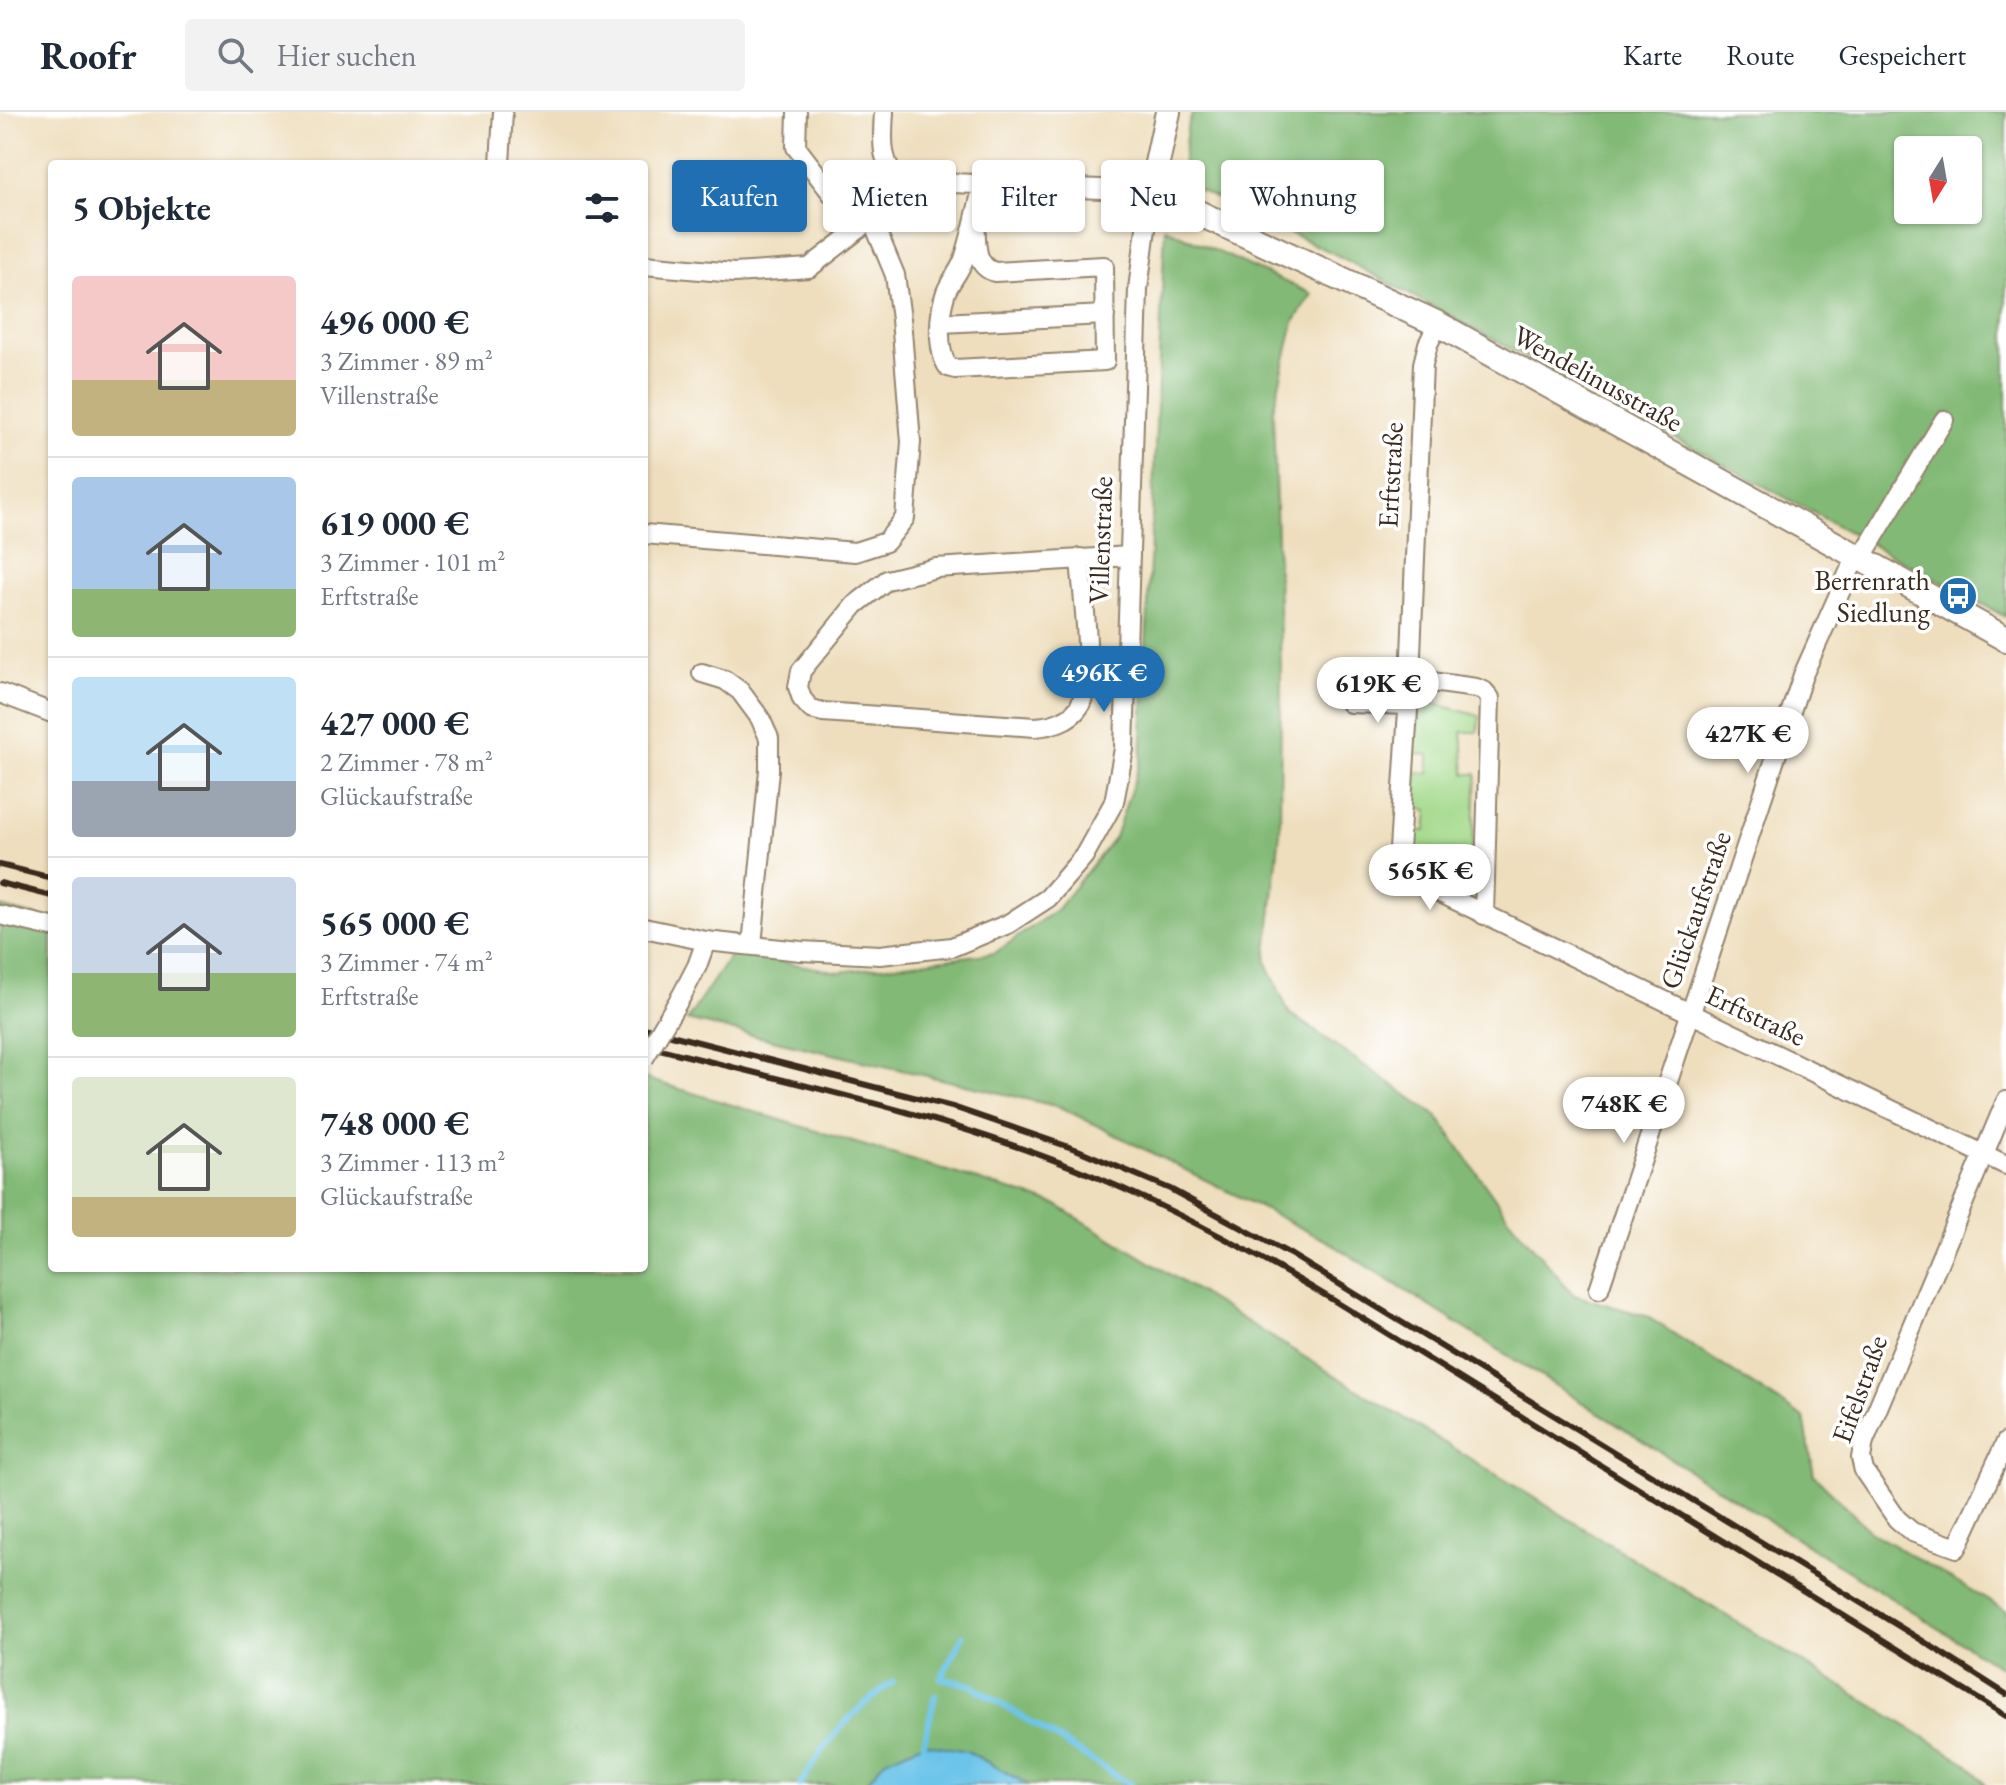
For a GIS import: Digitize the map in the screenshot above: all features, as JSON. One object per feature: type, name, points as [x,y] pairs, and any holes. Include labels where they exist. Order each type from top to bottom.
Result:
[{"type":"main road","name":"Villenstraße","points":[[1158,160],[1168,112]]},
{"type":"main road","name":"Wendelinusstraße","points":[[1205,216],[1438,324],[2006,639]]},
{"type":"street","points":[[500,160],[503,112]]},
{"type":"street","points":[[797,112],[796,147],[823,177]]},
{"type":"street","points":[[884,112],[882,151],[886,160]]},
{"type":"street","points":[[972,229],[963,261],[947,291],[941,323],[943,360],[948,367],[1105,361],[1104,266],[985,270],[980,264],[977,232]]},
{"type":"street","points":[[648,265],[734,273],[809,268],[854,232]]},
{"type":"street","points":[[648,534],[855,552],[886,542],[905,518],[911,442],[901,319],[895,275],[884,244],[873,232]]},
{"type":"street","name":"Villenstraße","points":[[648,929],[706,941],[880,955],[952,947],[1008,924],[1048,898],[1084,856],[1114,802],[1124,749],[1138,289],[1146,232]]},
{"type":"street","points":[[941,323],[1105,315]]},
{"type":"street","name":"Erftstraße","points":[[1438,324],[1423,364],[1410,679],[1398,865],[1403,875],[2006,1165]]},
{"type":"street","name":"Glückaufstraße","points":[[1599,1289],[1803,675],[1859,556],[1944,420]]},
{"type":"street","points":[[1080,558],[1087,673],[1079,706],[1073,714],[1049,726],[1035,727],[823,712],[811,709],[802,699],[798,687],[801,671],[855,605],[887,580],[936,568],[1080,558],[1130,556]]},
{"type":"street","points":[[702,673],[725,680],[740,691],[760,718],[769,738],[769,770],[752,945]]},
{"type":"street","points":[[1410,679],[1476,688],[1490,698],[1484,915]]},
{"type":"street","points":[[0,693],[48,711]]},
{"type":"street","points":[[1350,703],[1408,705]]},
{"type":"street","points":[[0,915],[48,926]]},
{"type":"street","points":[[648,1051],[682,995],[706,941]]},
{"type":"street","name":"Eifelstraße","points":[[2006,1101],[1864,1441],[1861,1458],[1864,1471],[1897,1519],[1912,1532],[1957,1548],[2006,1442]]},
{"type":"green space","points":[[1193,112],[2006,112],[2006,617],[1337,255],[1288,232],[1384,232],[1384,160],[1221,160],[1221,201],[1205,193],[1205,160],[1183,160],[1187,128]]},
{"type":"green space","points":[[1165,232],[1174,232],[1312,294],[1294,322],[1273,410],[1281,673],[1280,832],[1266,961],[1289,1013],[1437,1116],[1513,1224],[1574,1295],[1646,1316],[1804,1418],[1814,1475],[1871,1532],[2006,1611],[2006,1661],[2003,1669],[1327,1241],[1060,1107],[687,1020],[732,953],[839,972],[995,953],[1057,909],[1115,837],[1141,760]]},
{"type":"green space","points":[[1417,699],[1480,716],[1478,732],[1462,732],[1465,774],[1477,774],[1470,891],[1408,868],[1409,830],[1426,831],[1428,810],[1410,808],[1411,772],[1429,773],[1429,755],[1415,753]]},
{"type":"green space","points":[[0,907],[48,919],[48,1272],[648,1272],[648,1079],[1055,1204],[1968,1764],[1986,1785],[1029,1785],[967,1751],[886,1760],[863,1785],[0,1785]]},
{"type":"water","points":[[924,1743],[967,1751],[1029,1785],[864,1785],[885,1760]]},
{"type":"waterway","points":[[963,1636],[941,1678],[971,1685],[1131,1785]]},
{"type":"waterway","points":[[800,1785],[840,1728],[893,1682]]},
{"type":"waterway","points":[[924,1743],[935,1696]]},
{"type":"railway","points":[[0,865],[48,877]]},
{"type":"railway","points":[[0,883],[48,895]]},
{"type":"railway","points":[[648,1029],[956,1108],[1078,1150],[1170,1189],[1290,1254],[2006,1694]]},
{"type":"railway","points":[[648,1046],[969,1131],[1074,1168],[1174,1212],[1333,1300],[2006,1716]]},
{"type":"place","name":"Berrenrath Siedlung","points":[[1958,596]]}]
